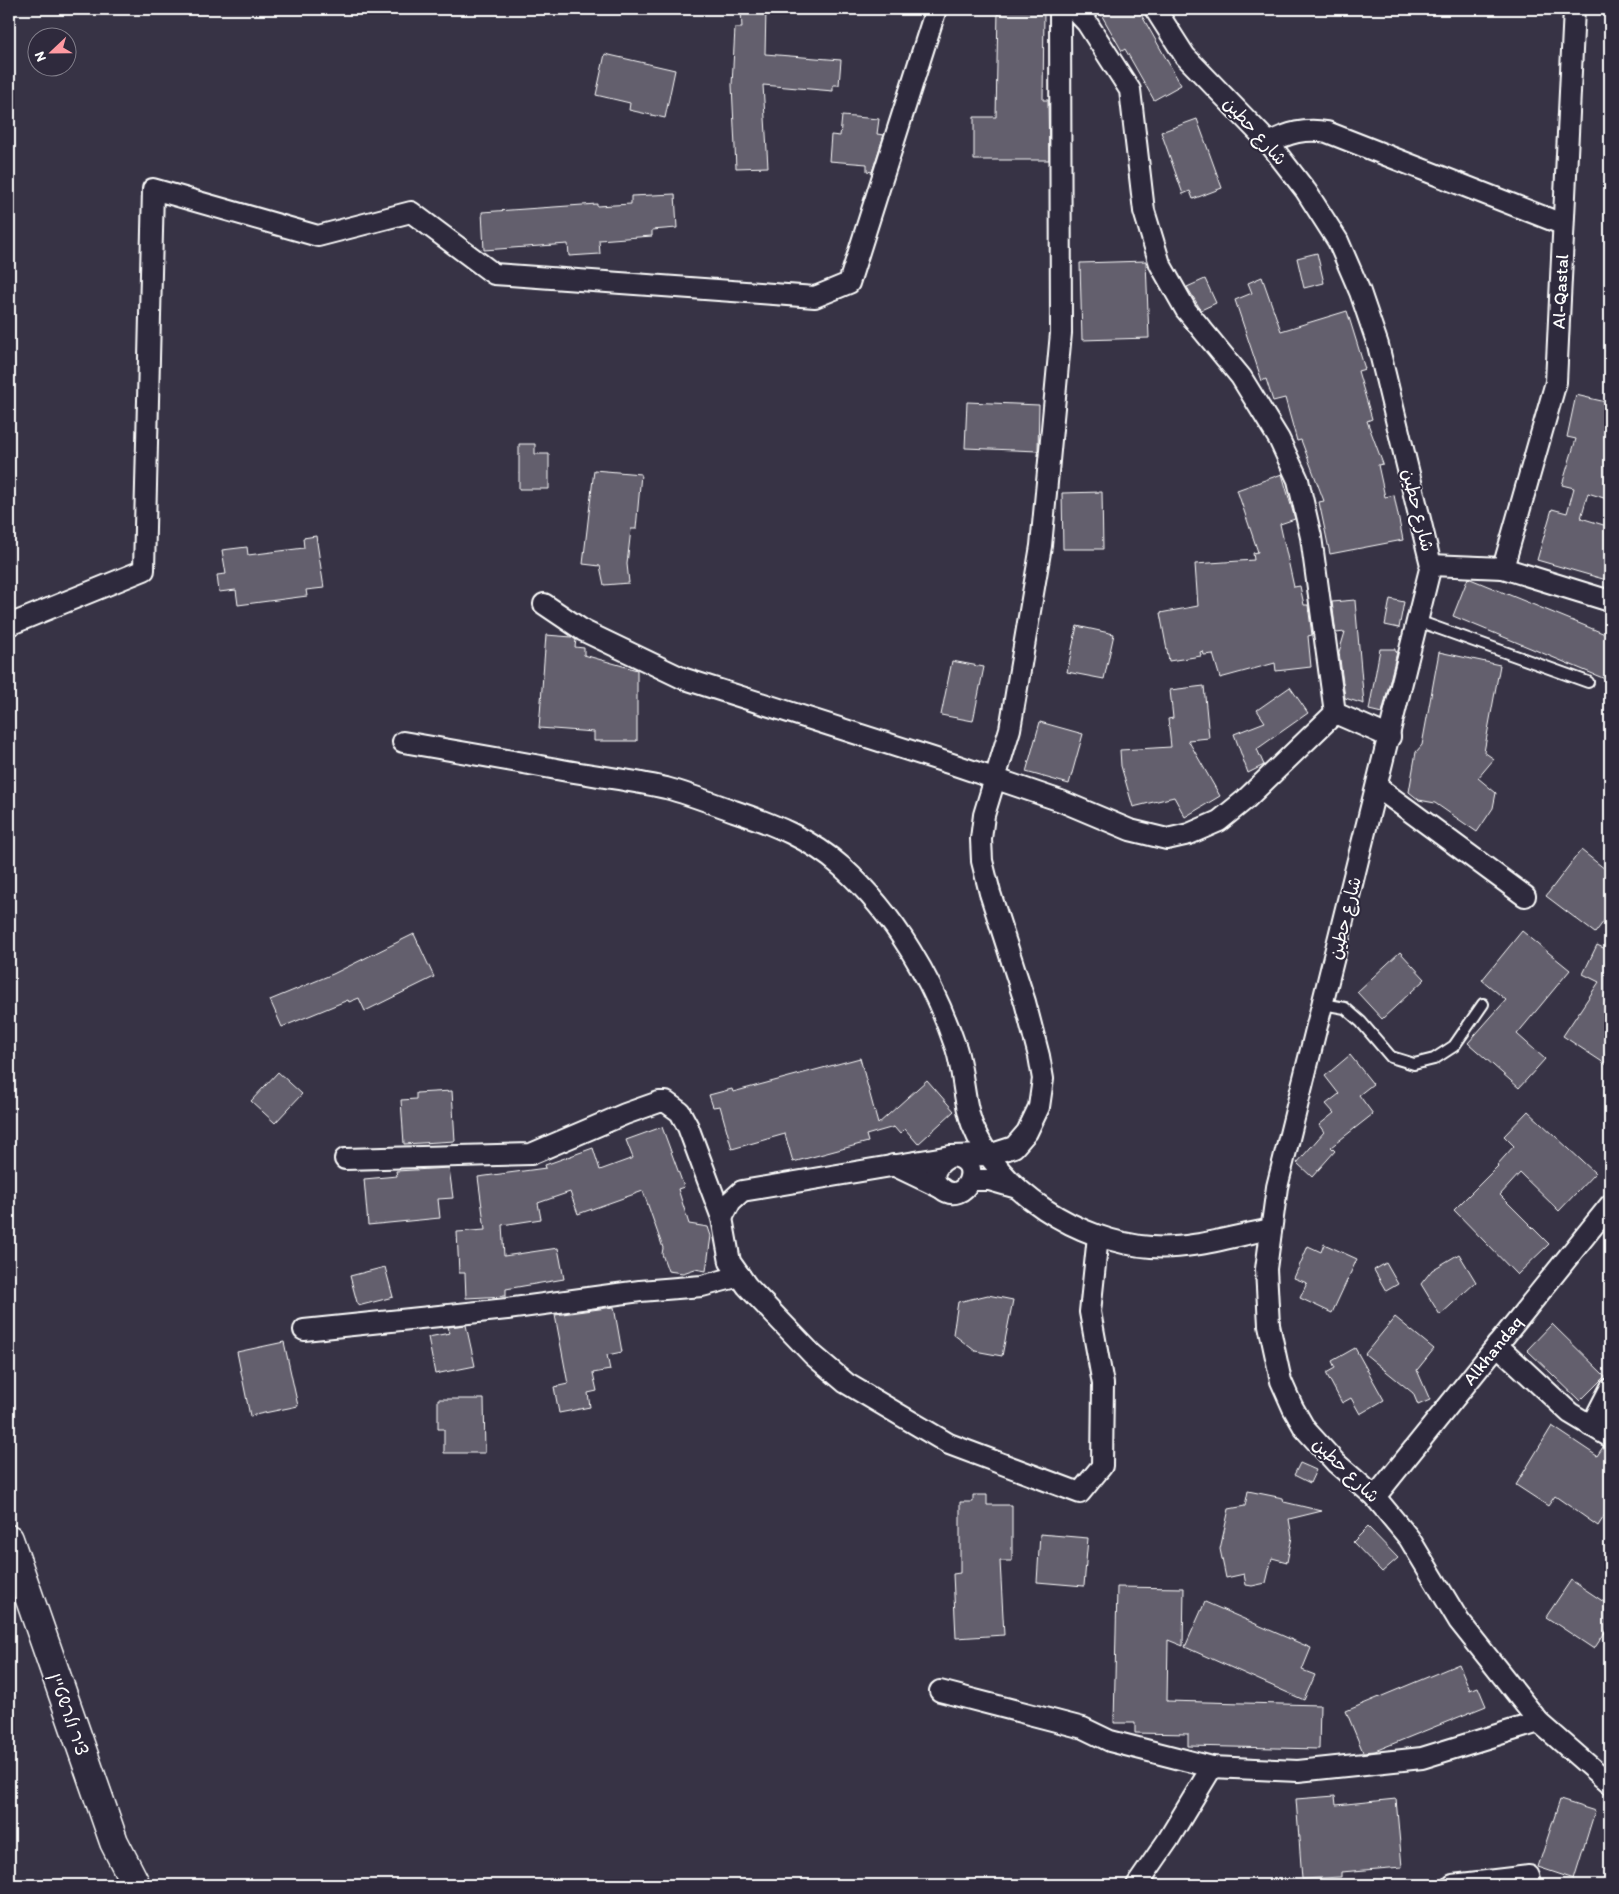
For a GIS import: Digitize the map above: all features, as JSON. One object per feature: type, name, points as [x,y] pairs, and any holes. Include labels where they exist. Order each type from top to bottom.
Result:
[{"type":"main road","name":"ציר ולרשטיין","points":[[9,1539],[114,1842],[136,1885]]},
{"type":"street","points":[[9,625],[144,570],[153,189],[318,236],[411,212],[494,274],[815,297],[849,283],[936,9]]},
{"type":"street","points":[[703,1168],[726,1191],[742,1191],[951,1156],[989,1155],[1014,1147],[1026,1132],[1039,1107],[1043,1079],[1039,1056],[1025,1002],[982,861],[981,839],[984,815],[1010,729],[1041,546],[1061,333],[1060,9]]},
{"type":"street","points":[[1074,9],[1087,23],[1130,90],[1144,211],[1160,264],[1186,310],[1241,378],[1279,439],[1298,480],[1311,536],[1335,713]]},
{"type":"street","name":"شارع حطين","points":[[1155,9],[1185,56],[1269,144],[1306,191],[1338,241],[1360,292],[1378,345],[1431,565],[1390,737],[1277,1187],[1266,1269],[1268,1325],[1287,1395],[1305,1429],[1336,1463],[1375,1497],[1409,1538],[1459,1621],[1539,1722],[1610,1784]]},
{"type":"street","name":"Al-Qastal","points":[[1503,568],[1556,382],[1562,224],[1574,9]]},
{"type":"street","points":[[1269,144],[1286,134],[1315,130],[1327,132],[1562,224]]},
{"type":"street","points":[[1431,565],[1503,568],[1610,601]]},
{"type":"street","points":[[544,604],[584,631],[682,678],[996,779],[1060,801],[1130,830],[1167,839],[1189,834],[1219,821],[1335,713]]},
{"type":"street","points":[[1335,713],[1390,737]]},
{"type":"street","points":[[403,742],[666,788],[768,822],[805,840],[847,872],[889,919],[909,947],[927,979],[956,1050],[972,1123],[989,1155],[1019,1189],[1043,1208],[1077,1228],[1112,1241],[1152,1247],[1192,1244],[1272,1229]]},
{"type":"street","points":[[1377,787],[1525,896]]},
{"type":"street","points":[[345,1159],[531,1154],[625,1114],[659,1102],[666,1102],[680,1112],[703,1168],[722,1218],[730,1262],[740,1276],[813,1355],[846,1383],[949,1444],[1080,1493],[1102,1466],[1103,1384],[1090,1312],[1098,1236]]},
{"type":"street","points":[[941,1188],[937,1184],[935,1172],[940,1162],[964,1148],[970,1138],[972,1123]]},
{"type":"street","points":[[970,1180],[982,1171],[989,1155]]},
{"type":"street","points":[[893,1165],[952,1193],[958,1192],[967,1186],[970,1180],[970,1169],[967,1163],[951,1156]]},
{"type":"street","points":[[970,1180],[989,1180],[1019,1189]]},
{"type":"street","points":[[722,1218],[731,1201],[742,1191]]},
{"type":"street","name":"Alkhandaq","points":[[1375,1497],[1610,1205]]},
{"type":"street","points":[[304,1330],[507,1309],[640,1291],[702,1286],[740,1276]]},
{"type":"street","points":[[1497,1345],[1570,1413],[1610,1437]]},
{"type":"street","points":[[1591,1426],[1610,1389]]},
{"type":"street","points":[[940,1691],[1082,1728],[1110,1741],[1212,1767],[1298,1771],[1422,1758],[1539,1722]]},
{"type":"street","points":[[1137,1885],[1168,1840],[1212,1767]]},
{"type":"street","points":[[1453,1885],[1528,1876],[1531,1885]]},
{"type":"lane","points":[[1418,621],[1588,682]]},
{"type":"lane","points":[[1323,1004],[1345,1008],[1361,1022],[1391,1057],[1414,1064],[1434,1060],[1454,1046],[1483,1004]]},
{"type":"building","points":[[741,9],[766,9],[765,54],[841,60],[839,85],[833,85],[833,91],[763,85],[768,167],[736,168],[732,85],[735,28],[742,28]]},
{"type":"building","points":[[998,9],[1044,9],[1043,100],[1048,100],[1049,160],[974,160],[974,117],[996,117]]},
{"type":"building","points":[[1098,9],[1138,9],[1181,85],[1154,100],[1125,49],[1122,51]]},
{"type":"building","points":[[605,54],[675,70],[665,118],[629,110],[630,103],[596,95]]},
{"type":"building","points":[[842,116],[879,119],[877,134],[884,135],[872,172],[867,171],[867,164],[829,161],[831,135],[840,136]]},
{"type":"building","points":[[1197,119],[1222,188],[1193,199],[1190,191],[1183,194],[1161,132]]},
{"type":"building","points":[[675,194],[677,228],[652,230],[652,236],[599,240],[600,254],[569,256],[568,244],[484,250],[482,212],[597,204],[597,206],[631,204],[631,196]]},
{"type":"building","points":[[1317,253],[1324,283],[1304,288],[1297,258]]},
{"type":"building","points":[[1146,261],[1149,338],[1082,340],[1080,263]]},
{"type":"building","points":[[1262,277],[1281,331],[1347,311],[1365,369],[1358,371],[1372,419],[1367,421],[1383,464],[1378,465],[1385,497],[1394,495],[1403,540],[1330,554],[1319,502],[1324,501],[1301,440],[1297,441],[1285,398],[1273,401],[1266,379],[1262,381],[1235,300],[1252,293],[1248,283]]},
{"type":"building","points":[[1205,279],[1216,303],[1201,310],[1187,287]]},
{"type":"building","points":[[1576,395],[1610,403],[1610,500],[1588,493],[1581,518],[1610,527],[1610,581],[1537,560],[1552,509],[1567,513],[1574,488],[1562,485],[1576,439],[1567,437]]},
{"type":"building","points":[[967,402],[1039,405],[1038,451],[965,448]]},
{"type":"building","points":[[519,444],[535,444],[535,454],[549,454],[549,489],[519,489]]},
{"type":"building","points":[[594,470],[641,474],[636,529],[631,529],[627,564],[629,583],[604,585],[600,566],[583,564]]},
{"type":"building","points":[[1282,474],[1295,519],[1280,524],[1294,587],[1300,586],[1304,605],[1308,605],[1312,635],[1308,636],[1311,667],[1276,671],[1275,663],[1220,678],[1213,654],[1204,655],[1203,651],[1200,652],[1201,656],[1169,661],[1160,613],[1198,606],[1195,564],[1254,560],[1253,553],[1258,552],[1237,490]]},
{"type":"building","points":[[1102,492],[1103,549],[1063,549],[1062,493]]},
{"type":"building","points":[[316,536],[324,588],[306,590],[307,596],[238,605],[236,590],[219,592],[217,575],[226,574],[222,550],[247,547],[248,555],[304,548],[303,538]]},
{"type":"building","points":[[1468,578],[1610,636],[1610,681],[1453,616]]},
{"type":"building","points":[[1390,599],[1404,602],[1399,628],[1385,625]]},
{"type":"building","points":[[1355,600],[1364,704],[1345,698],[1339,652],[1345,632],[1336,633],[1332,602]]},
{"type":"building","points":[[1077,626],[1114,634],[1104,679],[1067,672]]},
{"type":"building","points":[[546,635],[572,637],[576,640],[575,647],[584,648],[584,655],[637,670],[637,741],[594,741],[594,732],[539,728]]},
{"type":"building","points":[[1380,649],[1395,649],[1397,652],[1382,713],[1369,710]]},
{"type":"building","points":[[1439,652],[1500,665],[1484,752],[1494,759],[1478,778],[1496,793],[1493,808],[1477,832],[1435,803],[1419,800],[1409,792],[1416,752],[1422,745]]},
{"type":"building","points":[[952,661],[984,667],[973,721],[941,715]]},
{"type":"building","points":[[1204,686],[1209,738],[1188,740],[1220,796],[1185,817],[1174,797],[1133,807],[1121,766],[1120,750],[1171,747],[1168,719],[1173,718],[1170,690]]},
{"type":"building","points":[[1290,687],[1308,713],[1257,749],[1264,765],[1248,773],[1234,734],[1265,722],[1257,710]]},
{"type":"building","points":[[1040,722],[1083,734],[1069,784],[1026,772]]},
{"type":"building","points":[[1581,850],[1610,873],[1610,913],[1595,933],[1546,896]]},
{"type":"building","points":[[1522,931],[1570,970],[1517,1034],[1545,1059],[1519,1088],[1468,1043],[1506,1000],[1482,980]]},
{"type":"building","points":[[414,934],[434,977],[365,1011],[359,998],[349,1002],[348,1000],[282,1027],[270,1000],[333,974]]},
{"type":"building","points":[[1597,945],[1610,951],[1610,1067],[1563,1036],[1599,982],[1583,974]]},
{"type":"building","points":[[1400,952],[1425,979],[1382,1019],[1357,992]]},
{"type":"building","points":[[1350,1055],[1373,1084],[1359,1095],[1373,1114],[1331,1147],[1335,1151],[1312,1177],[1297,1163],[1324,1132],[1319,1125],[1334,1113],[1326,1104],[1339,1094],[1325,1076]]},
{"type":"building","points":[[860,1058],[878,1124],[927,1080],[954,1111],[918,1144],[905,1129],[900,1134],[894,1127],[866,1135],[868,1142],[793,1162],[785,1134],[732,1149],[720,1106],[713,1107],[709,1095],[732,1089],[733,1092]]},
{"type":"building","points":[[278,1072],[302,1094],[275,1123],[251,1101]]},
{"type":"building","points":[[452,1091],[455,1141],[404,1144],[401,1100],[416,1099],[416,1093]]},
{"type":"building","points":[[1528,1111],[1595,1173],[1559,1211],[1520,1173],[1500,1195],[1549,1244],[1517,1275],[1454,1210],[1498,1166],[1514,1146],[1504,1136]]},
{"type":"building","points":[[662,1127],[684,1187],[678,1189],[689,1224],[708,1227],[711,1236],[706,1271],[695,1269],[683,1273],[668,1271],[662,1254],[663,1248],[643,1191],[578,1214],[570,1192],[538,1203],[541,1219],[502,1225],[504,1256],[558,1248],[564,1279],[506,1289],[506,1296],[466,1298],[465,1273],[459,1273],[457,1232],[485,1230],[478,1177],[546,1168],[545,1165],[593,1148],[600,1170],[633,1158],[626,1140]]},
{"type":"building","points":[[449,1168],[453,1198],[438,1199],[440,1218],[368,1225],[364,1179],[397,1176],[396,1171]]},
{"type":"building","points":[[1324,1244],[1357,1259],[1332,1313],[1300,1298],[1307,1283],[1294,1278],[1308,1246],[1321,1252]]},
{"type":"building","points":[[1459,1254],[1476,1282],[1440,1315],[1421,1284],[1432,1270]]},
{"type":"building","points":[[1386,1263],[1398,1284],[1386,1291],[1374,1270]]},
{"type":"building","points":[[385,1267],[393,1297],[358,1306],[350,1276]]},
{"type":"building","points":[[988,1295],[1013,1300],[1002,1356],[975,1351],[953,1334],[958,1302]]},
{"type":"building","points":[[614,1307],[622,1352],[607,1355],[610,1370],[593,1373],[597,1391],[588,1393],[590,1407],[559,1413],[554,1387],[568,1384],[555,1315]]},
{"type":"building","points":[[1395,1317],[1434,1349],[1417,1370],[1430,1400],[1418,1405],[1413,1393],[1365,1354]]},
{"type":"building","points":[[1552,1324],[1605,1376],[1580,1401],[1527,1350]]},
{"type":"building","points":[[466,1325],[475,1366],[435,1374],[428,1337],[450,1333],[448,1327]]},
{"type":"building","points":[[284,1342],[298,1406],[250,1416],[237,1352]]},
{"type":"building","points":[[1355,1348],[1384,1400],[1360,1414],[1351,1398],[1342,1403],[1326,1373],[1335,1368],[1332,1361]]},
{"type":"building","points":[[438,1399],[484,1399],[485,1453],[444,1453],[444,1429],[438,1429]]},
{"type":"building","points":[[1552,1426],[1597,1456],[1603,1447],[1610,1449],[1610,1507],[1598,1526],[1555,1496],[1548,1506],[1516,1485]]},
{"type":"building","points":[[1300,1463],[1316,1470],[1310,1483],[1294,1475]]},
{"type":"building","points":[[1248,1491],[1283,1498],[1284,1502],[1322,1511],[1289,1519],[1292,1537],[1287,1562],[1272,1558],[1266,1583],[1252,1586],[1246,1585],[1244,1574],[1226,1578],[1220,1549],[1229,1509],[1245,1506]]},
{"type":"building","points":[[973,1495],[987,1495],[987,1505],[1012,1505],[1012,1561],[1000,1561],[1004,1635],[956,1638],[953,1574],[960,1573],[960,1502],[973,1502]]},
{"type":"building","points":[[1368,1527],[1398,1558],[1382,1572],[1353,1542]]},
{"type":"building","points":[[1040,1534],[1088,1538],[1084,1586],[1037,1582]]},
{"type":"building","points":[[1571,1580],[1610,1606],[1610,1625],[1594,1649],[1546,1617]]},
{"type":"building","points":[[1117,1587],[1184,1588],[1183,1646],[1168,1640],[1167,1701],[1320,1705],[1319,1749],[1188,1746],[1188,1734],[1135,1733],[1135,1723],[1114,1723]]},
{"type":"building","points":[[1205,1602],[1311,1648],[1302,1670],[1315,1675],[1304,1700],[1185,1647]]},
{"type":"building","points":[[1459,1664],[1470,1690],[1478,1687],[1486,1706],[1375,1751],[1363,1752],[1346,1711]]},
{"type":"building","points":[[1335,1796],[1336,1805],[1396,1799],[1402,1867],[1341,1872],[1341,1877],[1302,1879],[1296,1799]]},
{"type":"building","points":[[1560,1800],[1595,1811],[1574,1879],[1538,1867]]}]
